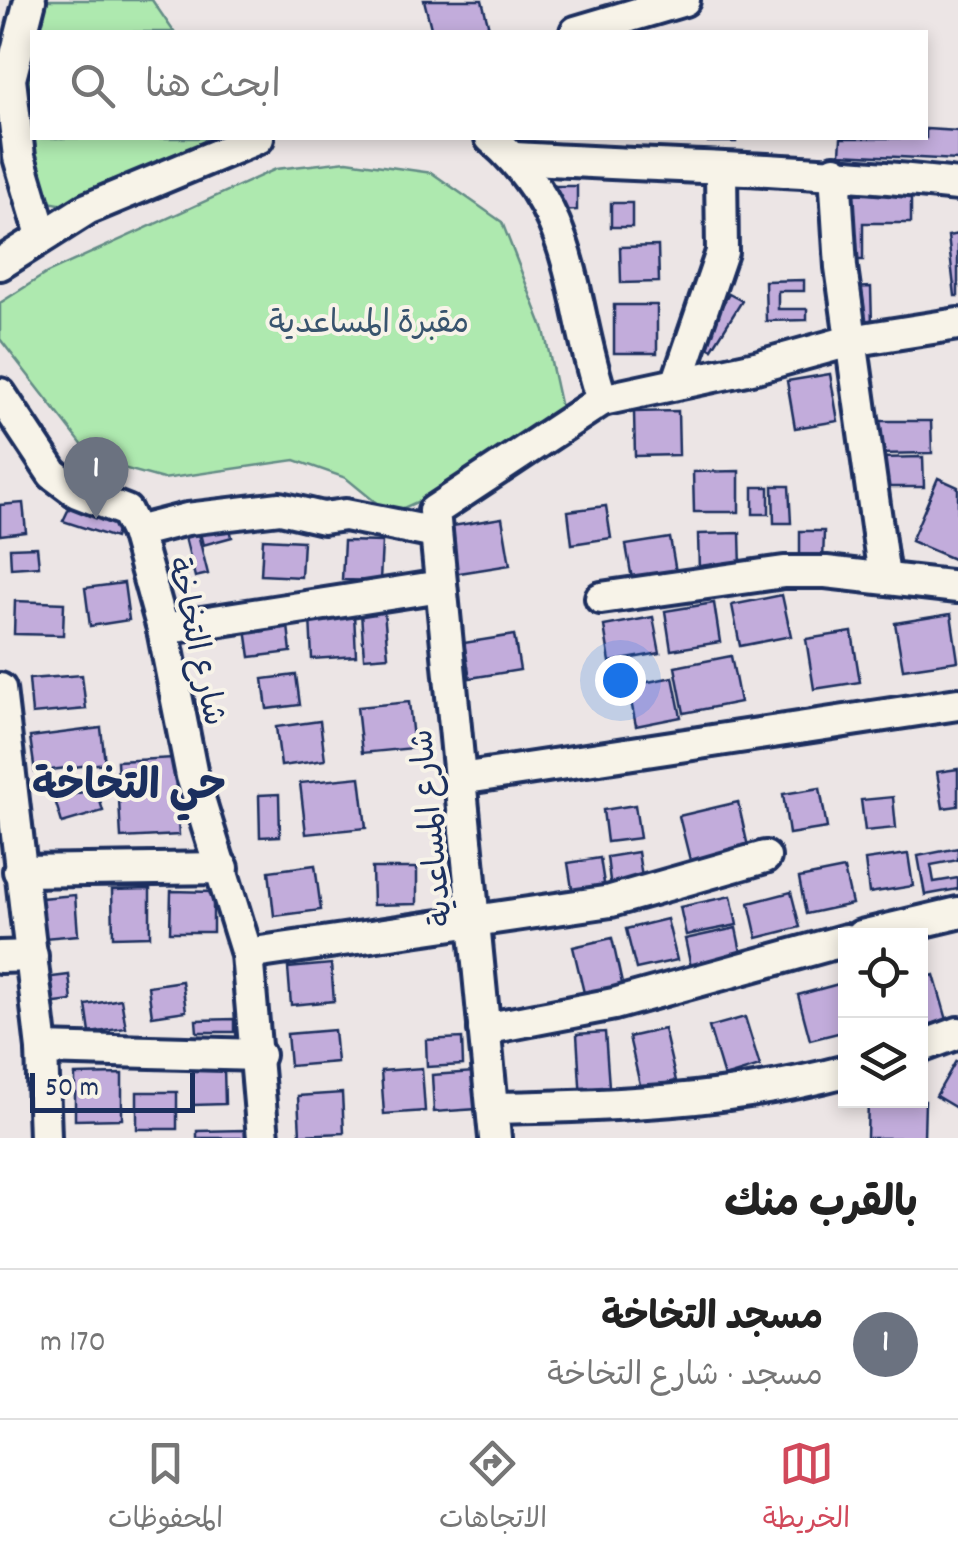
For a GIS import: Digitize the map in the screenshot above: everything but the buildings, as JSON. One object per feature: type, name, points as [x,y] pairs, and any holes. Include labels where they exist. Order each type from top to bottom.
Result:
[{"type":"street","points":[[30,0],[10,79],[20,157],[42,235]]},
{"type":"street","points":[[583,30],[684,0]]},
{"type":"street","points":[[0,264],[87,209],[253,140]]},
{"type":"street","points":[[493,140],[515,158],[546,202],[568,254],[602,400]]},
{"type":"street","points":[[515,158],[721,171],[835,171],[958,185]]},
{"type":"street","points":[[678,381],[722,252],[721,171]]},
{"type":"street","points":[[835,171],[850,341],[884,577]]},
{"type":"street","points":[[136,532],[186,519],[280,508],[323,518],[344,514],[435,522],[602,400],[756,367],[850,341],[958,324]]},
{"type":"street","name":"شارع التخاخة","points":[[0,394],[53,474],[77,492],[126,511],[136,532],[163,629],[192,776],[247,954],[262,1138]]},
{"type":"street","name":"شارع المساعدية","points":[[435,522],[494,1123]]},
{"type":"street","points":[[601,598],[784,572],[884,577],[958,587]]},
{"type":"street","points":[[163,629],[441,586]]},
{"type":"street","points":[[0,689],[42,1049],[45,1138]]},
{"type":"street","points":[[460,779],[958,704]]},
{"type":"street","points":[[247,954],[610,900],[764,857]]},
{"type":"street","points":[[20,871],[222,868]]},
{"type":"street","points":[[895,928],[958,913]]},
{"type":"street","points":[[484,1030],[614,1004],[838,942]]},
{"type":"street","points":[[0,958],[32,956]]},
{"type":"street","points":[[928,1044],[958,1034]]},
{"type":"street","points":[[42,1049],[258,1055]]},
{"type":"street","points":[[494,1123],[709,1097],[838,1073]]},
{"type":"green space","points":[[12,0],[152,0],[173,30],[30,30],[30,140],[205,140],[205,165],[97,211],[43,201],[11,87],[21,50]]},
{"type":"green space","name":"مقبرة المساعدية","points":[[347,161],[432,173],[502,222],[544,330],[561,408],[464,481],[390,514],[346,478],[295,460],[163,479],[94,460],[0,339],[0,303],[47,273],[276,169]]},
{"type":"place","name":"مسجد التخاخة","points":[[96,519]]},
{"type":"district","name":"حي التخاخة","points":[[129,783]]}]
